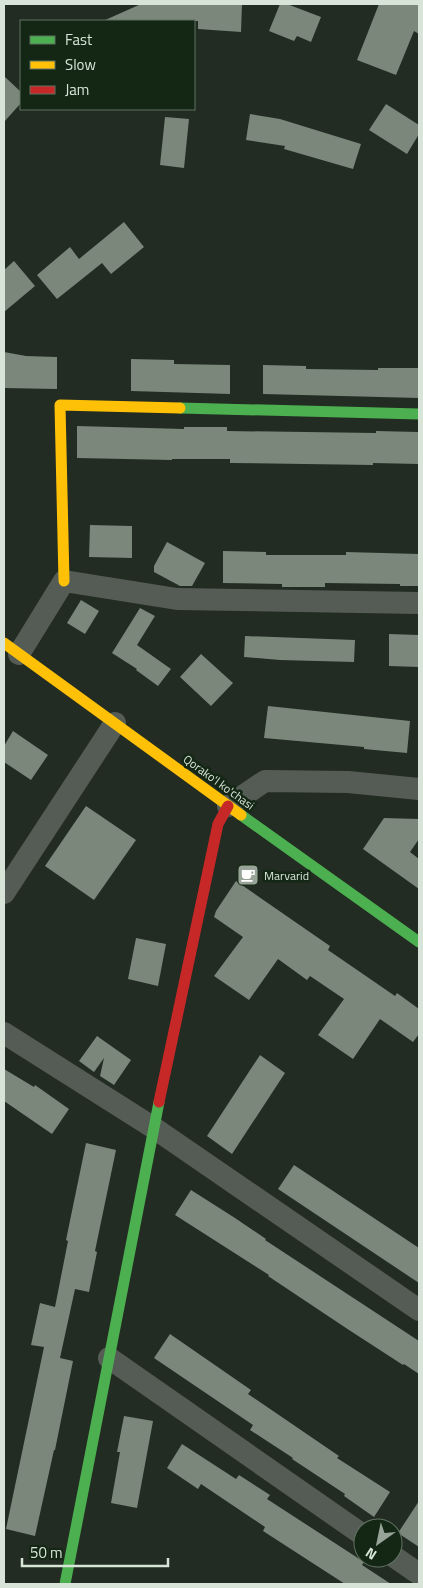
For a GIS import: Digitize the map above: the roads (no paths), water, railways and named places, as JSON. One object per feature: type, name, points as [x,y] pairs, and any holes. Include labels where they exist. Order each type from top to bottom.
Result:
[{"type":"street","points":[[11,648],[64,581],[60,405],[419,414]]},
{"type":"street","points":[[64,581],[178,599],[419,604]]},
{"type":"street","name":"Qorako'l ko'chasi","points":[[11,648],[419,942]]},
{"type":"street","points":[[4,893],[115,724]]},
{"type":"street","points":[[64,1584],[154,1128],[218,824],[228,806],[265,781],[348,782],[419,789]]},
{"type":"street","points":[[4,1033],[154,1128],[419,1310]]},
{"type":"street","points":[[109,1358],[353,1528]]},
{"type":"street","points":[[403,1563],[419,1574]]},
{"type":"place","name":"Marvarid","points":[[248,875]]}]
